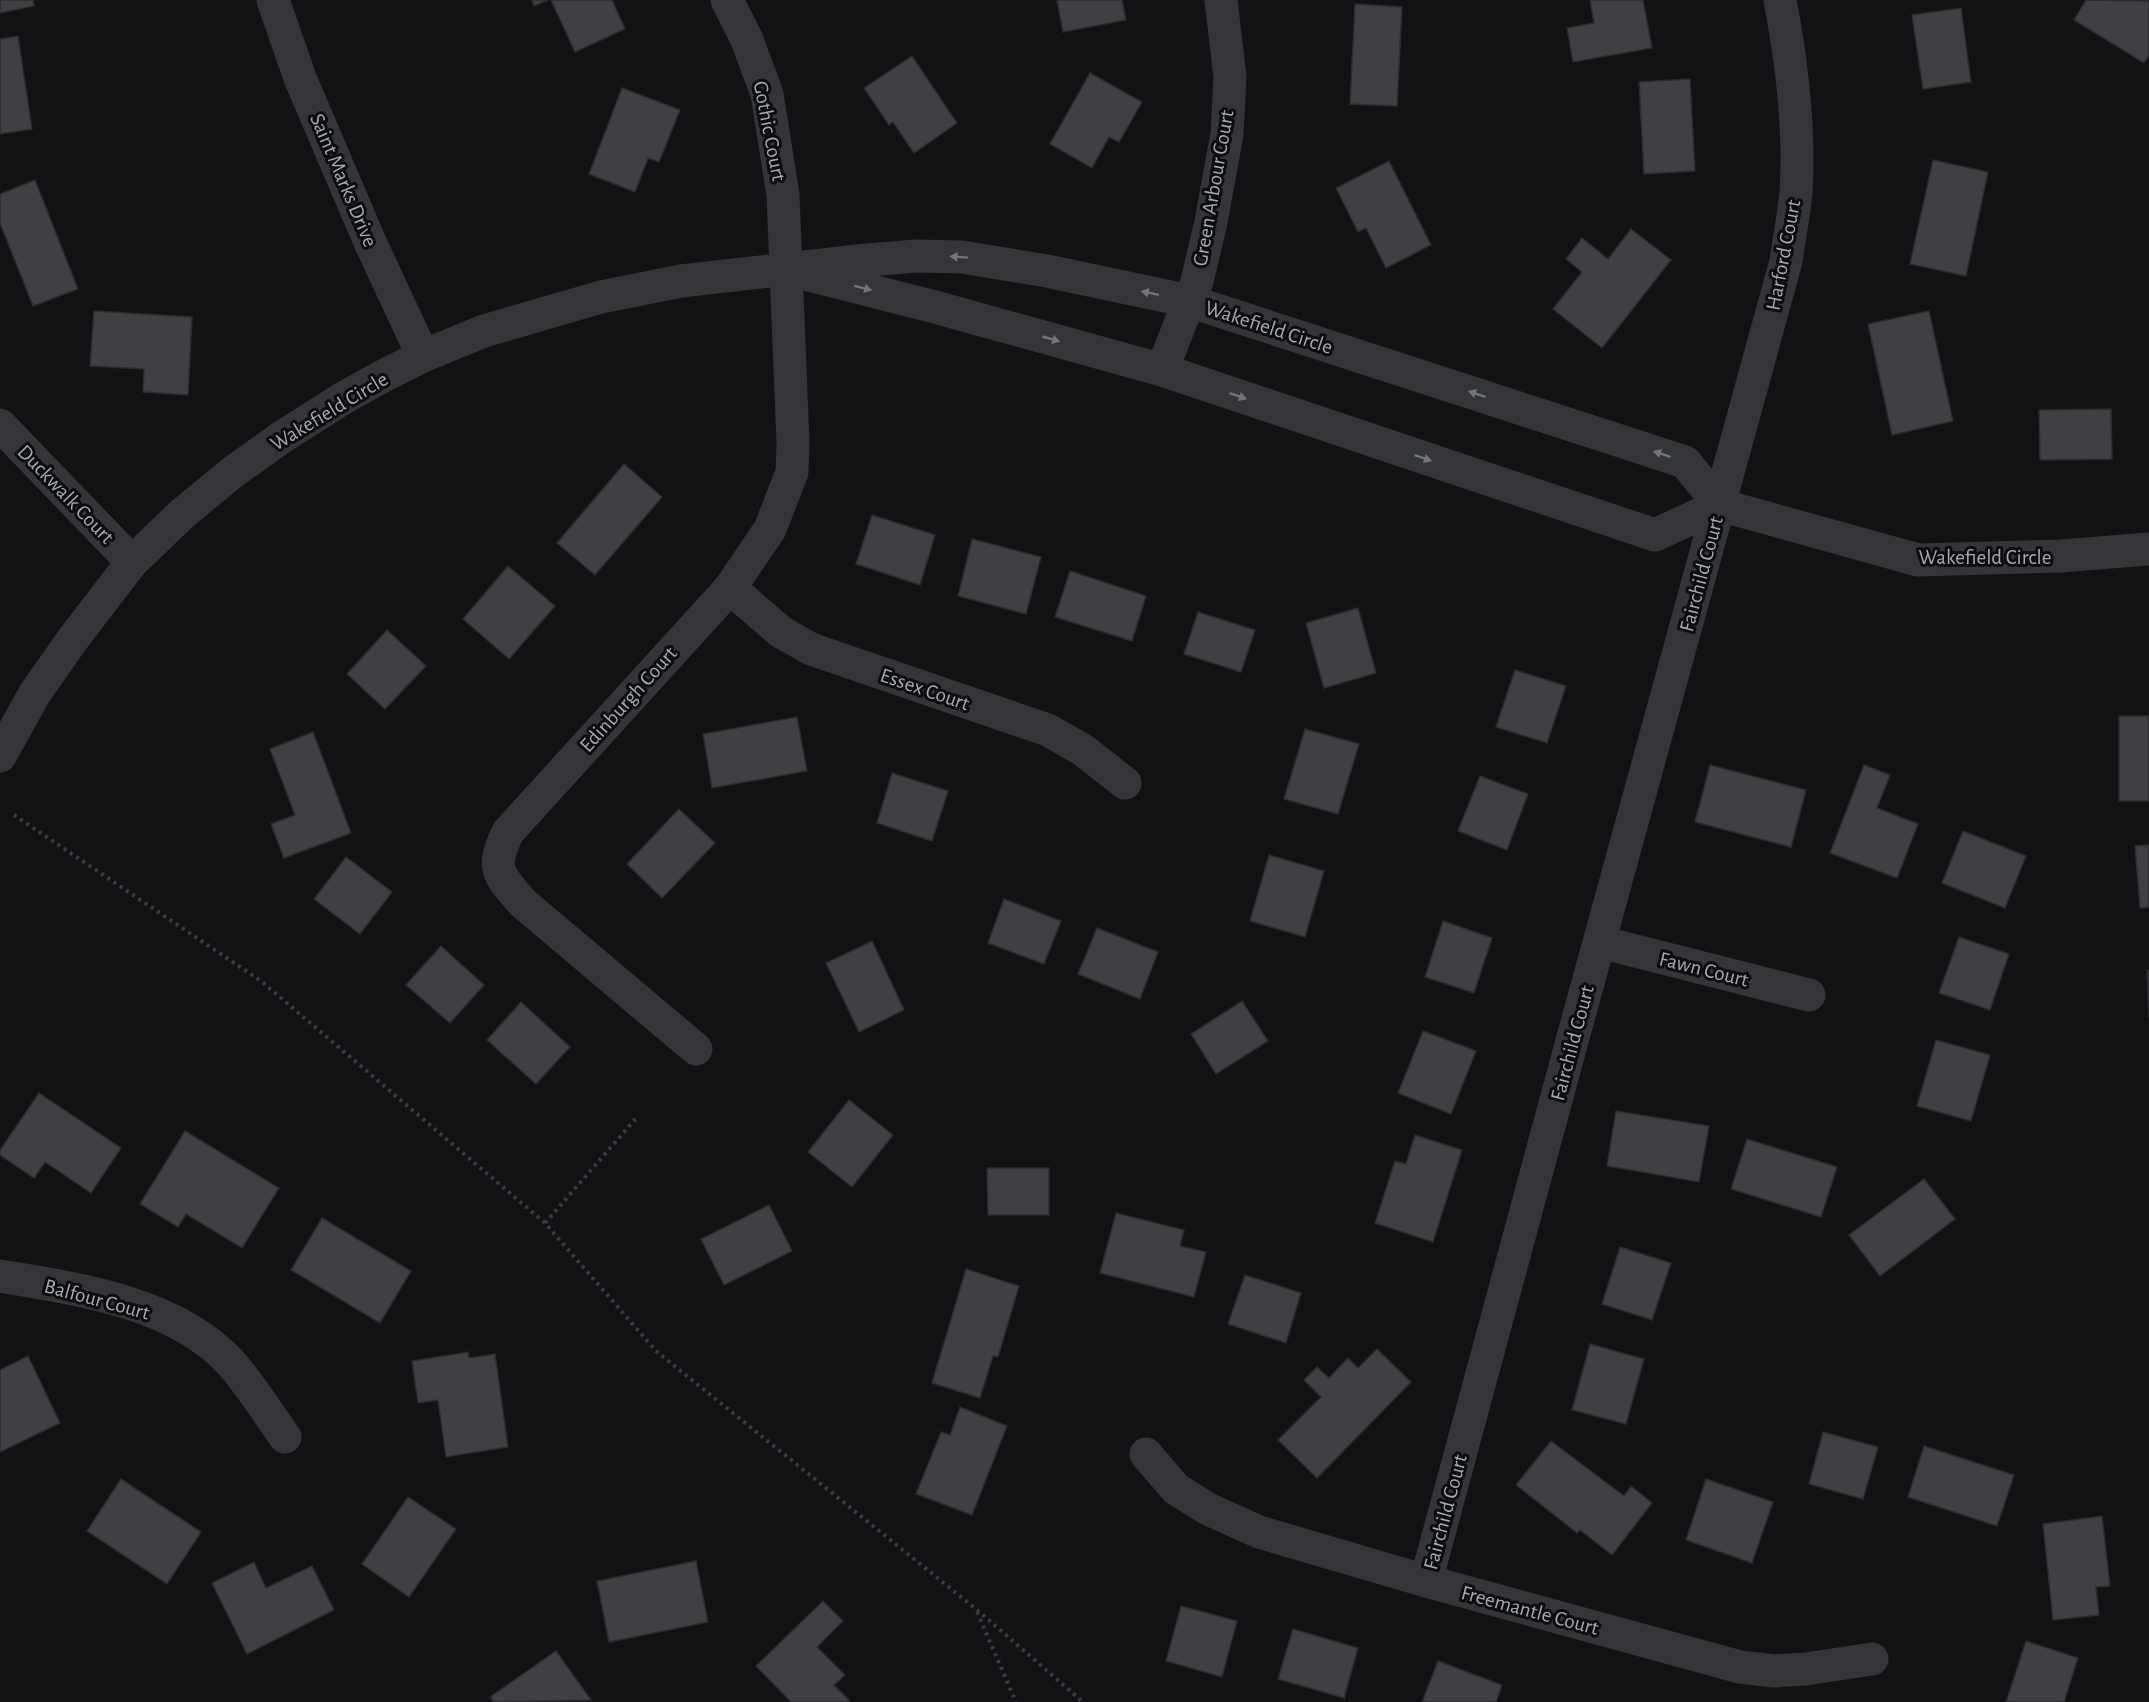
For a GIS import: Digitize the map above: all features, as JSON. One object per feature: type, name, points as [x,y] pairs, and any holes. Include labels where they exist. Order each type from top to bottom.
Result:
[{"type":"street","name":"Saint Marks Drive","points":[[273,0],[300,78],[327,143],[423,356]]},
{"type":"street","name":"Gothic Court","points":[[727,0],[747,40],[766,94],[783,195],[786,269]]},
{"type":"street","name":"Green Arbour Court","points":[[1162,370],[1197,281],[1209,232],[1227,134],[1230,78],[1221,0]]},
{"type":"street","name":"Harford Court","points":[[1720,505],[1786,261],[1796,193],[1797,127],[1788,41],[1780,0]]},
{"type":"street","name":"Wakefield Circle","points":[[0,756],[36,693],[73,639],[132,562],[182,514],[233,472],[282,437],[345,397],[423,356],[484,331],[601,297],[681,281],[916,256],[962,257],[1047,271],[1189,301],[1685,462],[1720,505],[1918,560],[2061,556],[2149,549]]},
{"type":"street","name":"Wakefield Circle","points":[[786,269],[935,307],[1162,370],[1655,535],[1720,505]]},
{"type":"street","name":"Edinburgh Court","points":[[696,1049],[524,904],[502,880],[498,866],[500,849],[508,832],[730,588],[770,529],[792,472],[793,443],[786,269]]},
{"type":"street","name":"Duckwalk Court","points":[[0,425],[132,562]]},
{"type":"street","name":"Fairchild Court","points":[[1426,1581],[1720,505]]},
{"type":"street","name":"Essex Court","points":[[730,588],[781,632],[811,649],[1048,730],[1083,750],[1125,783]]},
{"type":"street","name":"Fawn Court","points":[[1600,942],[1809,995]]},
{"type":"street","name":"Balfour Court","points":[[0,1276],[134,1304],[204,1339],[231,1364],[285,1437]]},
{"type":"street","name":"Freemantle Court","points":[[1146,1454],[1176,1488],[1228,1519],[1259,1532],[1426,1581],[1740,1667],[1774,1671],[1806,1669],[1872,1659]]},
{"type":"path","points":[[14,815],[261,981],[545,1223],[656,1351],[976,1609],[1083,1702]]},
{"type":"path","points":[[545,1223],[638,1116]]},
{"type":"path","points":[[976,1609],[1016,1702]]},
{"type":"building","points":[[0,0],[33,0],[34,6],[0,13]]},
{"type":"building","points":[[532,0],[548,0],[534,6]]},
{"type":"building","points":[[551,0],[612,0],[625,29],[575,52]]},
{"type":"building","points":[[1057,0],[1122,0],[1126,20],[1063,32]]},
{"type":"building","points":[[1590,0],[1643,0],[1652,48],[1573,62],[1567,28],[1594,23]]},
{"type":"building","points":[[2086,0],[2149,1],[2149,55],[2144,63],[2074,20]]},
{"type":"building","points":[[1355,4],[1402,7],[1397,106],[1350,104]]},
{"type":"building","points":[[1961,8],[1971,82],[1923,89],[1912,15]]},
{"type":"building","points":[[18,36],[32,129],[0,134],[0,39]]},
{"type":"building","points":[[912,56],[957,123],[914,153],[893,122],[889,125],[864,88]]},
{"type":"building","points":[[1090,73],[1142,102],[1119,142],[1109,137],[1092,168],[1050,144]]},
{"type":"building","points":[[1690,79],[1695,171],[1644,174],[1639,82]]},
{"type":"building","points":[[622,88],[680,110],[659,162],[648,158],[635,192],[589,174]]},
{"type":"building","points":[[1933,160],[1988,172],[1966,276],[1910,264]]},
{"type":"building","points":[[1389,161],[1431,245],[1386,268],[1366,228],[1358,232],[1336,188]]},
{"type":"building","points":[[35,180],[78,289],[33,306],[0,223],[0,194]]},
{"type":"building","points":[[1631,229],[1671,260],[1602,348],[1553,309],[1582,272],[1566,259],[1582,238],[1608,259]]},
{"type":"building","points":[[94,311],[192,317],[188,395],[143,392],[144,369],[90,366]]},
{"type":"building","points":[[1929,311],[1953,421],[1892,435],[1868,324]]},
{"type":"building","points":[[2111,409],[2112,459],[2040,460],[2039,410]]},
{"type":"building","points":[[624,464],[662,497],[595,575],[557,543]]},
{"type":"building","points":[[872,515],[935,535],[920,585],[856,564]]},
{"type":"building","points":[[972,539],[1041,557],[1026,614],[958,596]]},
{"type":"building","points":[[508,566],[555,606],[509,659],[463,619]]},
{"type":"building","points":[[1070,571],[1146,596],[1132,641],[1055,617]]},
{"type":"building","points":[[1358,608],[1376,673],[1324,688],[1306,623]]},
{"type":"building","points":[[1198,612],[1255,630],[1241,672],[1184,654]]},
{"type":"building","points":[[387,630],[426,666],[385,709],[347,674]]},
{"type":"building","points":[[1515,670],[1566,686],[1547,743],[1496,727]]},
{"type":"building","points":[[2119,716],[2149,716],[2149,801],[2119,801]]},
{"type":"building","points":[[797,717],[807,771],[712,788],[703,734]]},
{"type":"building","points":[[1305,729],[1359,744],[1338,814],[1284,799]]},
{"type":"building","points":[[313,732],[351,833],[284,858],[271,824],[295,815],[270,749]]},
{"type":"building","points":[[1710,765],[1806,790],[1791,847],[1695,822]]},
{"type":"building","points":[[1864,765],[1890,775],[1877,808],[1918,824],[1897,878],[1830,853]]},
{"type":"building","points":[[892,773],[948,791],[932,841],[877,823]]},
{"type":"building","points":[[1480,776],[1528,794],[1507,850],[1458,831]]},
{"type":"building","points":[[679,809],[715,843],[662,898],[627,864]]},
{"type":"building","points":[[1963,831],[2026,856],[2005,908],[1942,883]]},
{"type":"building","points":[[2149,845],[2149,907],[2140,908],[2135,846]]},
{"type":"building","points":[[1269,855],[1324,871],[1305,937],[1250,921]]},
{"type":"building","points":[[346,857],[392,892],[360,934],[314,899]]},
{"type":"building","points":[[1004,899],[1061,921],[1044,964],[988,943]]},
{"type":"building","points":[[1443,921],[1492,938],[1474,993],[1425,977]]},
{"type":"building","points":[[1097,928],[1158,952],[1140,999],[1078,974]]},
{"type":"building","points":[[1959,937],[2009,954],[1990,1010],[1939,993]]},
{"type":"building","points":[[872,941],[904,1010],[859,1032],[826,963]]},
{"type":"building","points":[[441,946],[484,985],[450,1023],[406,985]]},
{"type":"building","points":[[2147,970],[2149,970],[2149,1018]]},
{"type":"building","points":[[1242,1001],[1268,1041],[1216,1074],[1191,1034]]},
{"type":"building","points":[[521,1002],[570,1047],[536,1084],[487,1040]]},
{"type":"building","points":[[1423,1031],[1476,1051],[1451,1114],[1398,1093]]},
{"type":"building","points":[[1936,1040],[1990,1055],[1971,1121],[1917,1106]]},
{"type":"building","points":[[39,1093],[121,1148],[91,1193],[45,1162],[34,1178],[0,1155],[0,1150]]},
{"type":"building","points":[[849,1100],[893,1135],[852,1187],[808,1152]]},
{"type":"building","points":[[1616,1111],[1709,1126],[1699,1182],[1607,1166]]},
{"type":"building","points":[[185,1131],[279,1188],[242,1248],[186,1214],[178,1227],[140,1204]]},
{"type":"building","points":[[1415,1135],[1462,1150],[1433,1242],[1375,1223],[1395,1161],[1406,1164]]},
{"type":"building","points":[[1747,1139],[1837,1167],[1821,1217],[1731,1189]]},
{"type":"building","points":[[987,1168],[1049,1168],[1049,1215],[988,1215]]},
{"type":"building","points":[[1924,1179],[1955,1219],[1880,1276],[1849,1235]]},
{"type":"building","points":[[769,1205],[792,1251],[724,1285],[701,1239]]},
{"type":"building","points":[[1116,1213],[1184,1230],[1180,1246],[1206,1252],[1194,1297],[1100,1273]]},
{"type":"building","points":[[322,1218],[411,1271],[380,1323],[291,1270]]},
{"type":"building","points":[[1620,1247],[1671,1263],[1652,1320],[1602,1304]]},
{"type":"building","points":[[966,1269],[1019,1286],[998,1357],[993,1356],[980,1398],[932,1383]]},
{"type":"building","points":[[1245,1275],[1301,1293],[1286,1343],[1228,1324]]},
{"type":"building","points":[[1590,1344],[1644,1359],[1626,1424],[1572,1410]]},
{"type":"building","points":[[1377,1349],[1411,1382],[1317,1478],[1278,1440],[1321,1397],[1304,1380],[1317,1367],[1329,1378],[1348,1358],[1358,1368]]},
{"type":"building","points":[[468,1352],[469,1358],[495,1354],[508,1447],[446,1457],[438,1400],[418,1403],[412,1361]]},
{"type":"building","points":[[28,1356],[60,1423],[0,1452],[0,1370]]},
{"type":"building","points":[[960,1407],[1007,1426],[972,1515],[916,1494],[941,1432],[950,1435]]},
{"type":"building","points":[[1823,1432],[1878,1447],[1863,1499],[1809,1484]]},
{"type":"building","points":[[1551,1441],[1624,1496],[1631,1486],[1652,1503],[1612,1555],[1580,1530],[1577,1533],[1516,1485]]},
{"type":"building","points":[[1924,1446],[2014,1475],[1997,1526],[1908,1497]]},
{"type":"building","points":[[121,1479],[201,1532],[167,1584],[87,1531]]},
{"type":"building","points":[[1706,1479],[1773,1502],[1752,1563],[1686,1540]]},
{"type":"building","points":[[408,1497],[456,1529],[409,1597],[362,1564]]},
{"type":"building","points":[[2102,1516],[2110,1586],[2096,1587],[2099,1615],[2053,1620],[2043,1524]]},
{"type":"building","points":[[696,1561],[708,1622],[609,1642],[597,1581]]},
{"type":"building","points":[[254,1562],[266,1588],[312,1566],[334,1610],[247,1654],[212,1583]]},
{"type":"building","points":[[823,1601],[843,1621],[817,1647],[845,1675],[834,1685],[849,1700],[847,1702],[791,1702],[756,1666]]},
{"type":"building","points":[[1181,1606],[1237,1621],[1222,1677],[1166,1661]]},
{"type":"building","points":[[1293,1629],[1358,1648],[1344,1698],[1278,1679]]},
{"type":"building","points":[[2026,1641],[2078,1658],[2064,1702],[2006,1702]]},
{"type":"building","points":[[556,1651],[591,1700],[494,1702],[490,1697]]},
{"type":"building","points":[[1438,1661],[1502,1685],[1496,1702],[1422,1702]]}]
